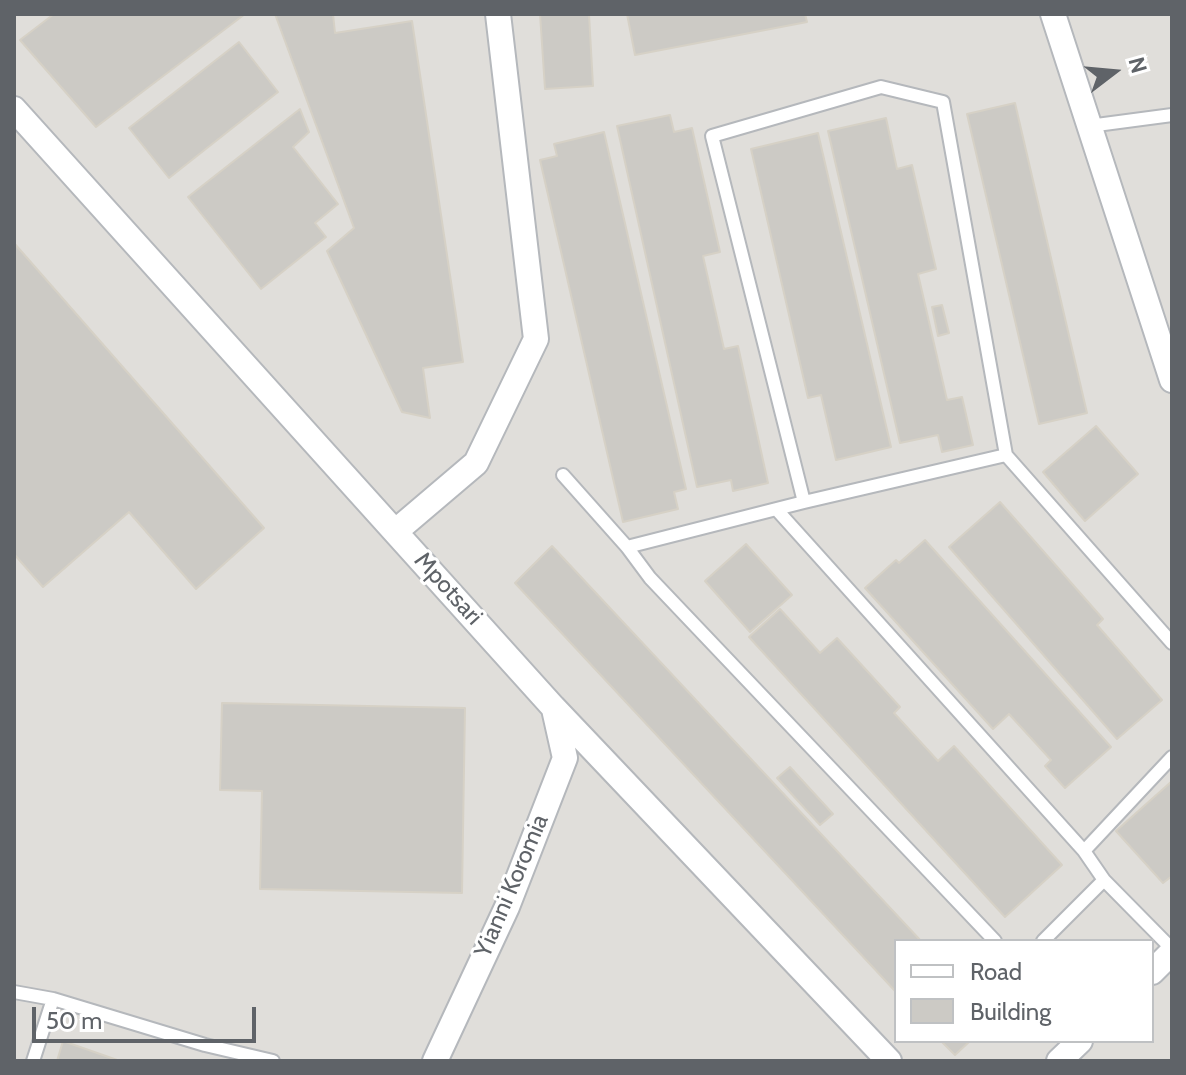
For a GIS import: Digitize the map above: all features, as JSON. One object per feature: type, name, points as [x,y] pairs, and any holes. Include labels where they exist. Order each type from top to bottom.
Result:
[{"type":"street","points":[[396,531],[476,463],[536,339],[498,14]]},
{"type":"street","points":[[1053,14],[1089,126],[1165,339],[1172,380]]},
{"type":"street","name":"Mpotsari","points":[[14,109],[553,707],[889,1061]]},
{"type":"street","name":"Yianni Koromia","points":[[435,1061],[507,907],[565,758],[553,707]]},
{"type":"street","points":[[1154,970],[1172,951]]},
{"type":"street","points":[[1059,1061],[1078,1043]]},
{"type":"lane","points":[[804,502],[712,136],[881,87],[943,102],[1006,455],[1172,643]]},
{"type":"lane","points":[[1089,126],[1172,115]]},
{"type":"lane","points":[[627,547],[1006,455]]},
{"type":"lane","points":[[563,475],[627,547],[650,578],[993,939]]},
{"type":"lane","points":[[777,510],[1084,851],[1104,880],[1172,951]]},
{"type":"lane","points":[[1084,851],[1172,757]]},
{"type":"lane","points":[[1045,939],[1104,880]]},
{"type":"lane","points":[[14,992],[53,999],[205,1045],[273,1061]]},
{"type":"lane","points":[[33,1061],[53,999]]},
{"type":"shaded area","points":[[14,14],[1172,14],[1172,1061],[14,1061]]},
{"type":"building","points":[[54,14],[245,14],[96,127],[20,40]]},
{"type":"building","points":[[275,14],[333,14],[335,33],[412,21],[463,362],[423,368],[430,418],[402,412],[327,251],[354,228]]},
{"type":"building","points":[[540,14],[589,14],[593,86],[545,89]]},
{"type":"building","points":[[627,14],[805,14],[807,22],[635,55]]},
{"type":"building","points":[[239,42],[278,92],[169,178],[129,128]]},
{"type":"building","points":[[1015,103],[1087,413],[1039,424],[967,114]]},
{"type":"building","points":[[300,109],[309,132],[293,147],[338,204],[315,223],[326,237],[261,289],[188,197]]},
{"type":"building","points":[[670,115],[674,132],[692,128],[720,252],[703,256],[724,349],[738,346],[768,483],[733,491],[731,480],[697,487],[617,126]]},
{"type":"building","points":[[886,118],[897,169],[912,165],[936,269],[918,274],[947,400],[962,397],[973,445],[942,452],[938,435],[900,443],[828,131]]},
{"type":"building","points":[[604,132],[686,489],[674,492],[678,509],[623,522],[540,160],[557,156],[554,144]]},
{"type":"building","points":[[818,133],[891,447],[836,460],[821,395],[808,398],[751,149]]},
{"type":"building","points":[[14,243],[264,528],[196,589],[129,512],[43,587],[14,554]]},
{"type":"building","points":[[942,305],[949,333],[938,336],[932,307]]},
{"type":"building","points":[[1096,426],[1138,474],[1085,521],[1043,472]]},
{"type":"building","points":[[1000,502],[1103,619],[1097,625],[1162,700],[1117,739],[949,547]]},
{"type":"building","points":[[925,540],[1111,747],[1065,788],[1045,766],[1051,760],[1009,714],[993,729],[865,588],[896,560],[899,563]]},
{"type":"building","points":[[746,544],[792,595],[750,632],[705,581]]},
{"type":"building","points":[[552,546],[919,939],[894,939],[894,990],[515,583]]},
{"type":"building","points":[[780,609],[820,653],[837,638],[900,707],[894,713],[938,761],[954,746],[1062,865],[1005,917],[749,637]]},
{"type":"building","points":[[222,703],[465,708],[462,893],[260,889],[262,791],[220,790]]},
{"type":"building","points":[[790,767],[833,814],[820,825],[777,778]]},
{"type":"building","points":[[1172,781],[1172,876],[1163,883],[1116,831]]},
{"type":"building","points":[[63,1041],[120,1061],[57,1061]]},
{"type":"building","points":[[943,1043],[968,1043],[955,1055]]}]
